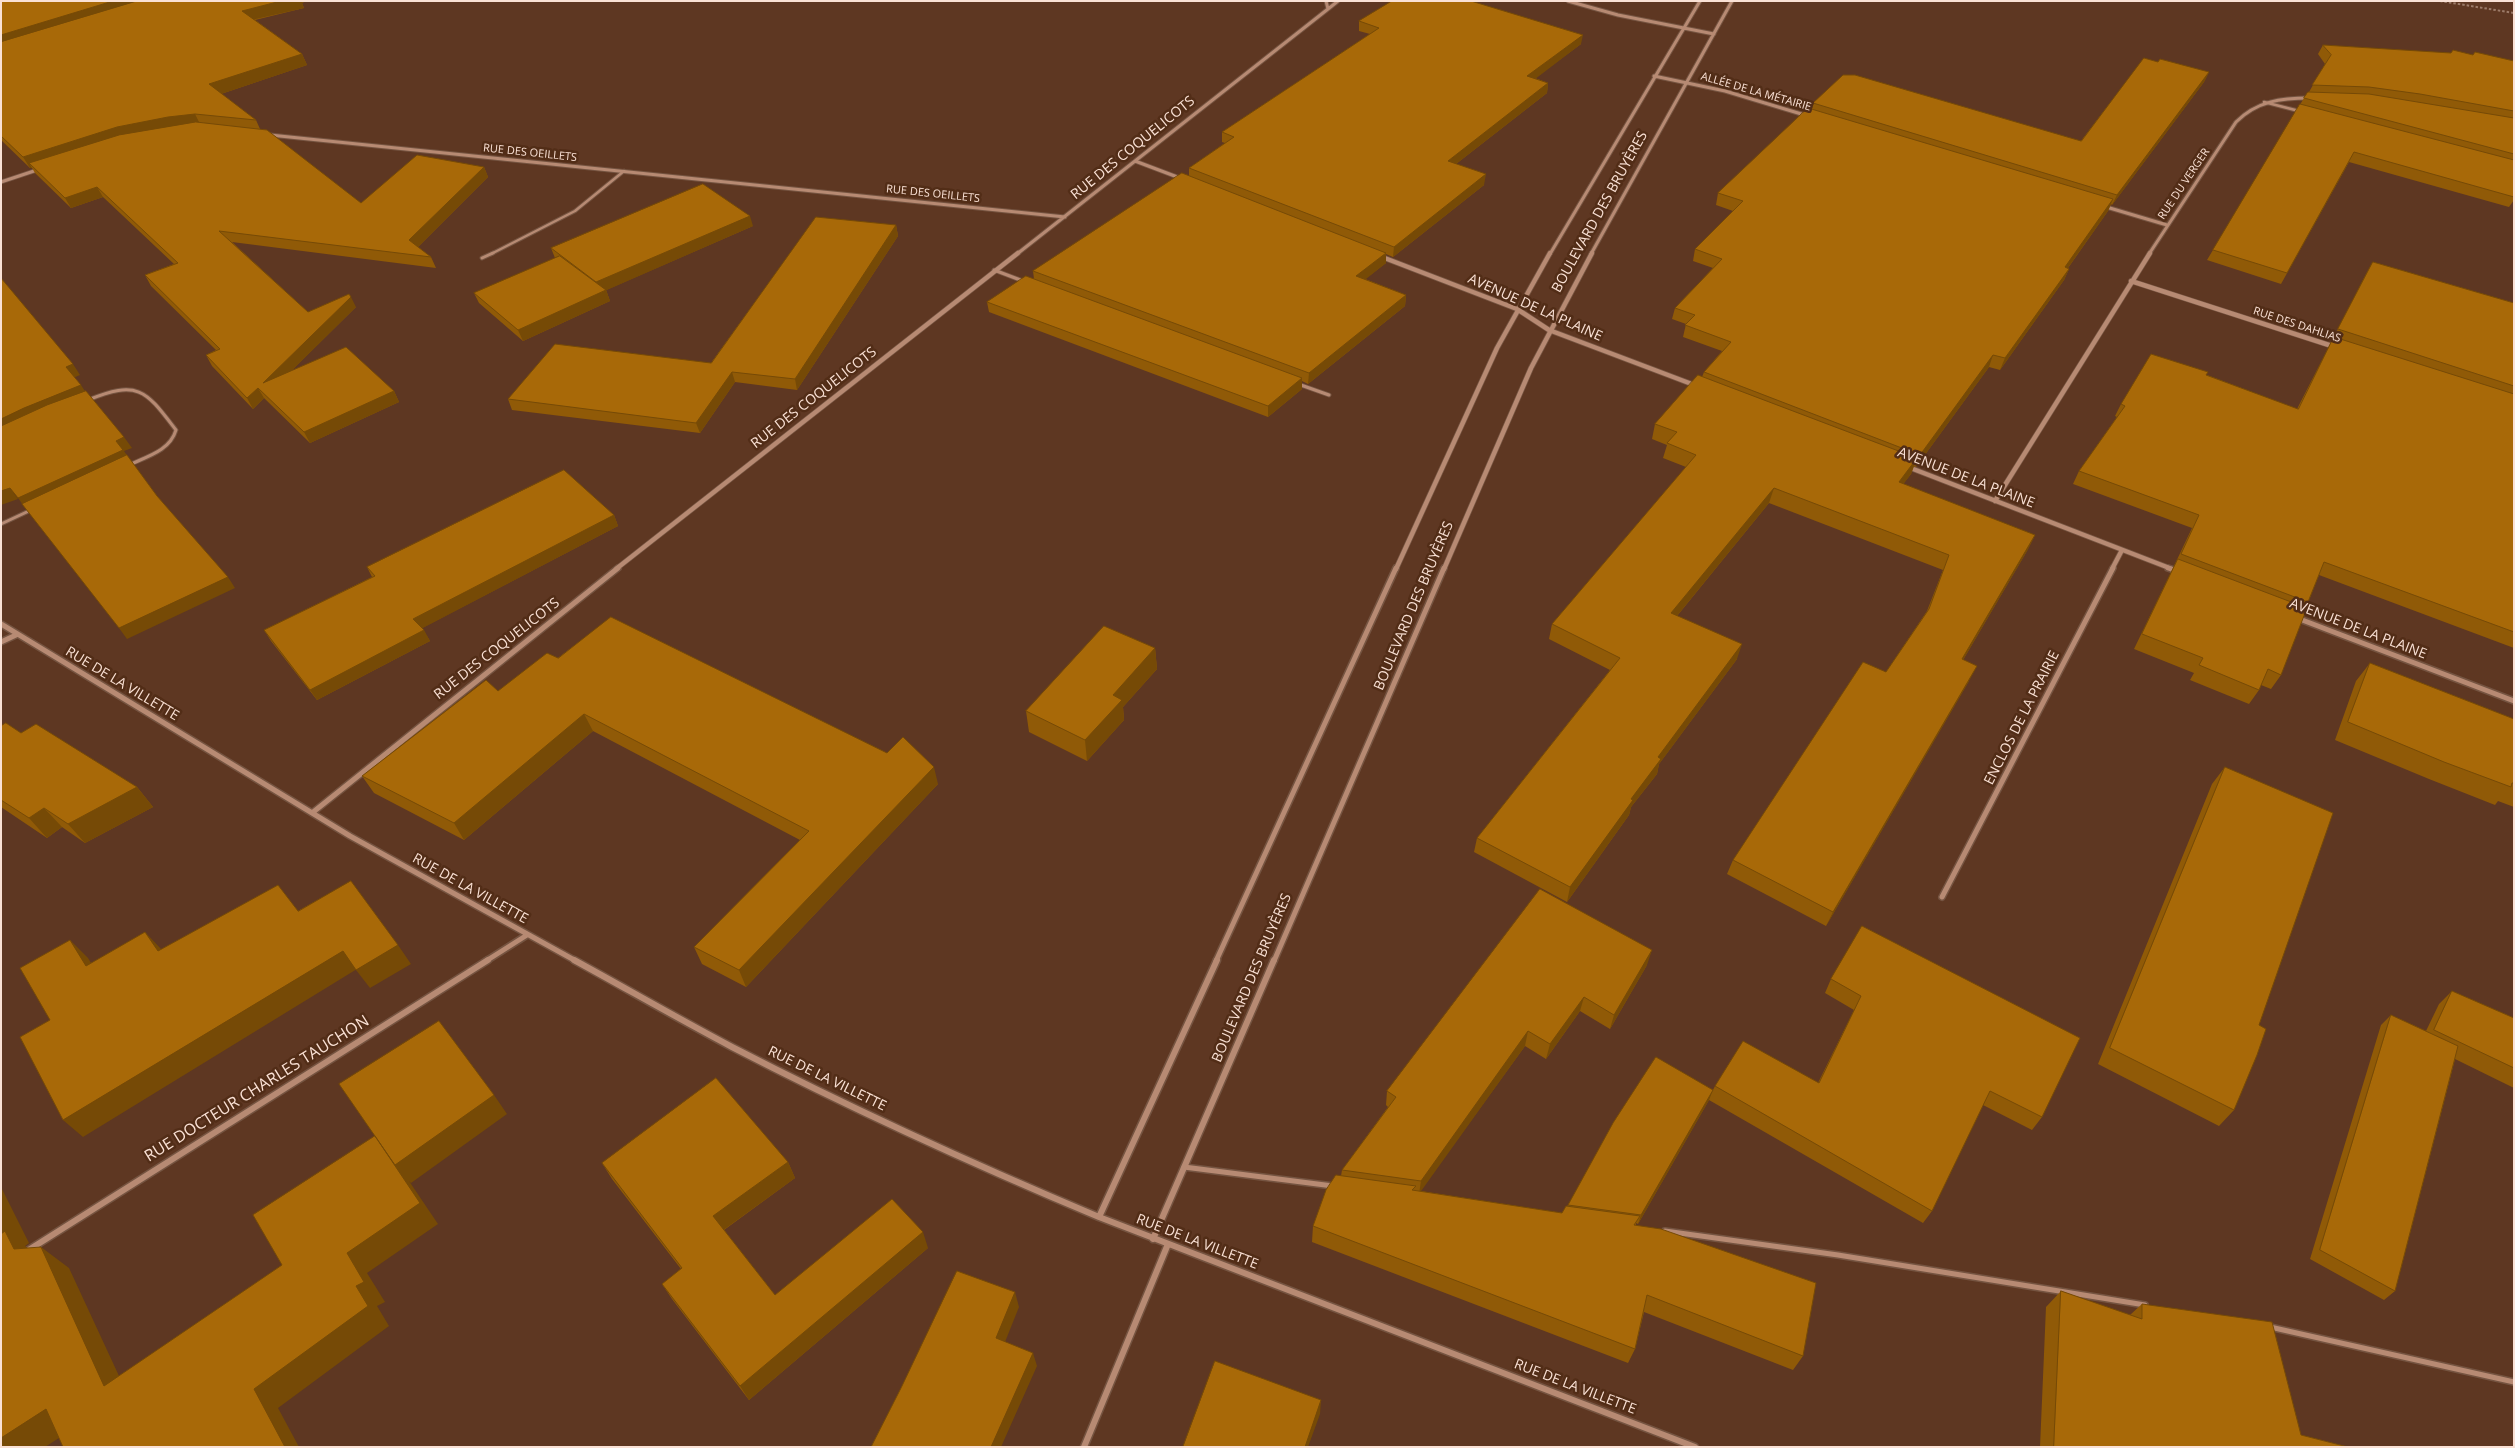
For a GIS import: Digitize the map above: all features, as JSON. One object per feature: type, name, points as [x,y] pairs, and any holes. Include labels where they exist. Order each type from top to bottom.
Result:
[{"type":"street","points":[[1326,1],[1328,9]]},
{"type":"street","name":"RUE DES COQUELICOTS","points":[[312,813],[485,672],[1338,1]]},
{"type":"street","points":[[1568,1],[1618,15],[1714,34]]},
{"type":"street","name":"BOULEVARD DES BRUYÈRES","points":[[1099,1217],[1496,348],[1517,309],[1700,1]]},
{"type":"street","name":"BOULEVARD DES BRUYÈRES","points":[[1153,1239],[1549,330],[1732,1]]},
{"type":"street","name":"ALLÉE DE LA MÉTAIRIE","points":[[1654,76],[1725,90],[1810,116]]},
{"type":"street","name":"RUE DU VERGER","points":[[1995,501],[2131,281],[2236,122],[2250,108],[2264,102],[2314,98]]},
{"type":"street","name":"RUE DES OEILLETS","points":[[267,135],[1065,217]]},
{"type":"street","points":[[1134,161],[1189,182]]},
{"type":"street","points":[[1,182],[48,166]]},
{"type":"street","points":[[2100,205],[2167,225]]},
{"type":"street","name":"AVENUE DE LA PLAINE","points":[[1375,254],[1517,309],[1549,330],[1708,390]]},
{"type":"street","name":"RUE DES DAHLIAS","points":[[2131,281],[2336,347]]},
{"type":"street","name":"AVENUE DE LA PLAINE","points":[[1901,465],[2179,572]]},
{"type":"street","name":"ENCLOS DE LA PRAIRIE","points":[[1942,896],[2122,550]]},
{"type":"street","name":"AVENUE DE LA PLAINE","points":[[2290,615],[2514,701]]},
{"type":"street","name":"RUE DE LA VILLETTE","points":[[1,624],[16,635],[312,813],[527,935],[732,1047],[827,1094],[1020,1184],[1153,1239],[1695,1447]]},
{"type":"street","points":[[1,642],[16,635]]},
{"type":"street","name":"RUE DOCTEUR CHARLES TAUCHON","points":[[18,1257],[527,935]]},
{"type":"street","points":[[1084,1447],[1168,1244]]},
{"type":"lane","points":[[2264,102],[2302,112]]},
{"type":"lane","points":[[482,258],[583,207],[606,190],[624,171]]},
{"type":"lane","points":[[994,270],[1032,284]]},
{"type":"lane","points":[[1292,382],[1329,396]]},
{"type":"lane","points":[[80,403],[111,393],[138,393],[149,396],[176,430],[175,437],[164,447],[127,466]]},
{"type":"lane","points":[[1,524],[37,507]]},
{"type":"lane","points":[[1184,1167],[1341,1187]]},
{"type":"lane","points":[[1663,1231],[1838,1255],[2155,1307]]},
{"type":"lane","points":[[2260,1325],[2514,1382]]},
{"type":"path","points":[[2440,1],[2514,13]]},
{"type":"building","points":[[1,1],[113,1],[1,35]]},
{"type":"building","points":[[137,1],[281,1],[242,11],[302,54],[209,84],[256,120],[195,114],[168,117],[117,127],[23,157],[1,136],[1,42]]},
{"type":"building","points":[[1392,1],[1471,1],[1583,35],[1527,76],[1548,83],[1448,161],[1486,174],[1394,247],[1189,168],[1234,137],[1222,132],[1379,28],[1359,21]]},
{"type":"building","points":[[2323,45],[2451,53],[2453,50],[2473,55],[2475,52],[2514,61],[2514,111],[2369,87],[2312,85],[2331,55]]},
{"type":"building","points":[[2144,58],[2158,62],[2160,59],[2209,72],[2117,195],[1813,103],[1843,75],[1855,75],[2081,141]]},
{"type":"building","points":[[2308,92],[2369,94],[2514,118],[2514,154],[2304,98]]},
{"type":"building","points":[[2300,104],[2514,160],[2514,197],[2354,152],[2287,273],[2213,250]]},
{"type":"building","points":[[1808,108],[2113,199],[2065,267],[2069,269],[2005,358],[1993,355],[1920,455],[1704,372],[1731,342],[1685,325],[1695,315],[1675,308],[1722,259],[1695,249],[1743,201],[1718,193]]},
{"type":"building","points":[[196,122],[267,130],[361,203],[417,155],[484,167],[409,240],[431,257],[219,231],[308,312],[349,294],[351,297],[263,383],[346,347],[394,391],[304,432],[258,388],[247,398],[206,355],[220,349],[145,275],[178,263],[97,187],[65,198],[29,163],[119,135]]},
{"type":"building","points":[[1182,173],[1386,253],[1356,276],[1406,295],[1309,373],[1033,271]]},
{"type":"building","points":[[703,184],[750,216],[596,282],[551,248]]},
{"type":"building","points":[[816,217],[896,225],[795,379],[732,372],[696,423],[508,399],[555,344],[711,363]]},
{"type":"building","points":[[560,256],[606,290],[518,330],[474,293]]},
{"type":"building","points":[[2373,262],[2514,303],[2514,386],[2338,329]]},
{"type":"building","points":[[1026,276],[1302,378],[1268,406],[987,302]]},
{"type":"building","points":[[1,278],[73,364],[66,367],[81,385],[1,419]]},
{"type":"building","points":[[2334,337],[2514,394],[2514,632],[2324,562],[2308,602],[2181,554],[2199,515],[2079,471],[2125,406],[2121,404],[2151,354],[2208,372],[2206,375],[2298,409]]},
{"type":"building","points":[[1698,375],[1917,458],[1899,482],[2035,535],[1962,659],[1977,666],[1833,912],[1733,860],[1863,662],[1886,672],[1929,609],[1949,555],[1774,488],[1671,613],[1742,644],[1658,757],[1661,759],[1570,887],[1477,838],[1620,658],[1552,624],[1696,455],[1667,443],[1677,432],[1655,424]]},
{"type":"building","points":[[86,391],[124,437],[116,441],[123,450],[18,498],[10,488],[1,491],[1,426],[47,405]]},
{"type":"building","points":[[127,455],[157,496],[228,577],[119,628],[22,504]]},
{"type":"building","points":[[564,470],[614,515],[413,619],[424,630],[310,690],[264,630],[375,576],[367,567]]},
{"type":"building","points":[[2178,559],[2307,608],[2281,675],[2268,669],[2259,690],[2199,665],[2203,658],[2142,634]]},
{"type":"building","points":[[611,617],[887,753],[903,737],[934,767],[739,970],[694,947],[809,831],[584,714],[454,823],[362,776],[486,680],[498,691],[547,653],[558,658]]},
{"type":"building","points":[[1104,626],[1155,648],[1113,695],[1122,700],[1085,740],[1026,711]]},
{"type":"building","points":[[2370,663],[2514,719],[2514,783],[2512,783],[2511,787],[2444,762],[2348,722]]},
{"type":"building","points":[[6,723],[21,733],[36,724],[137,787],[68,824],[44,808],[29,818],[1,800],[1,726]]},
{"type":"building","points":[[2225,767],[2333,813],[2259,1025],[2266,1029],[2234,1110],[2110,1048]]},
{"type":"building","points":[[351,881],[398,945],[356,970],[343,951],[63,1120],[20,1037],[50,1020],[20,968],[70,940],[86,966],[145,932],[158,951],[278,885],[298,911]]},
{"type":"building","points":[[1540,889],[1652,950],[1614,1015],[1584,997],[1550,1044],[1528,1031],[1421,1181],[1342,1170],[1396,1097],[1387,1091]]},
{"type":"building","points":[[1862,926],[2080,1038],[2042,1117],[1990,1091],[1932,1211],[1715,1086],[1743,1041],[1819,1083],[1861,996],[1831,979]]},
{"type":"building","points":[[2452,991],[2514,1018],[2514,1068],[2434,1030]]},
{"type":"building","points":[[2391,1015],[2458,1046],[2395,1291],[2320,1250]]},
{"type":"building","points":[[439,1021],[494,1095],[395,1165],[339,1084]]},
{"type":"building","points":[[1656,1057],[1713,1090],[1641,1215],[1568,1205],[1613,1123]]},
{"type":"building","points":[[716,1078],[788,1162],[713,1216],[775,1295],[892,1199],[923,1232],[740,1386],[662,1284],[682,1268],[602,1163]]},
{"type":"building","points":[[375,1136],[420,1203],[347,1253],[364,1282],[356,1286],[368,1306],[254,1389],[285,1447],[63,1447],[46,1409],[1,1438],[1,1234],[5,1231],[14,1249],[41,1247],[104,1386],[282,1265],[253,1215]]},
{"type":"building","points":[[1336,1175],[1416,1186],[1412,1190],[1562,1213],[1566,1206],[1640,1216],[1634,1225],[1661,1229],[1816,1283],[1803,1356],[1647,1295],[1635,1349],[1313,1226],[1326,1190]]},
{"type":"building","points":[[957,1271],[1015,1292],[996,1338],[1033,1353],[991,1447],[871,1447],[901,1388]]},
{"type":"building","points":[[2061,1291],[2142,1319],[2142,1304],[2272,1322],[2301,1435],[2348,1447],[2054,1447]]},
{"type":"building","points":[[1215,1361],[1321,1400],[1305,1447],[1183,1447]]}]
